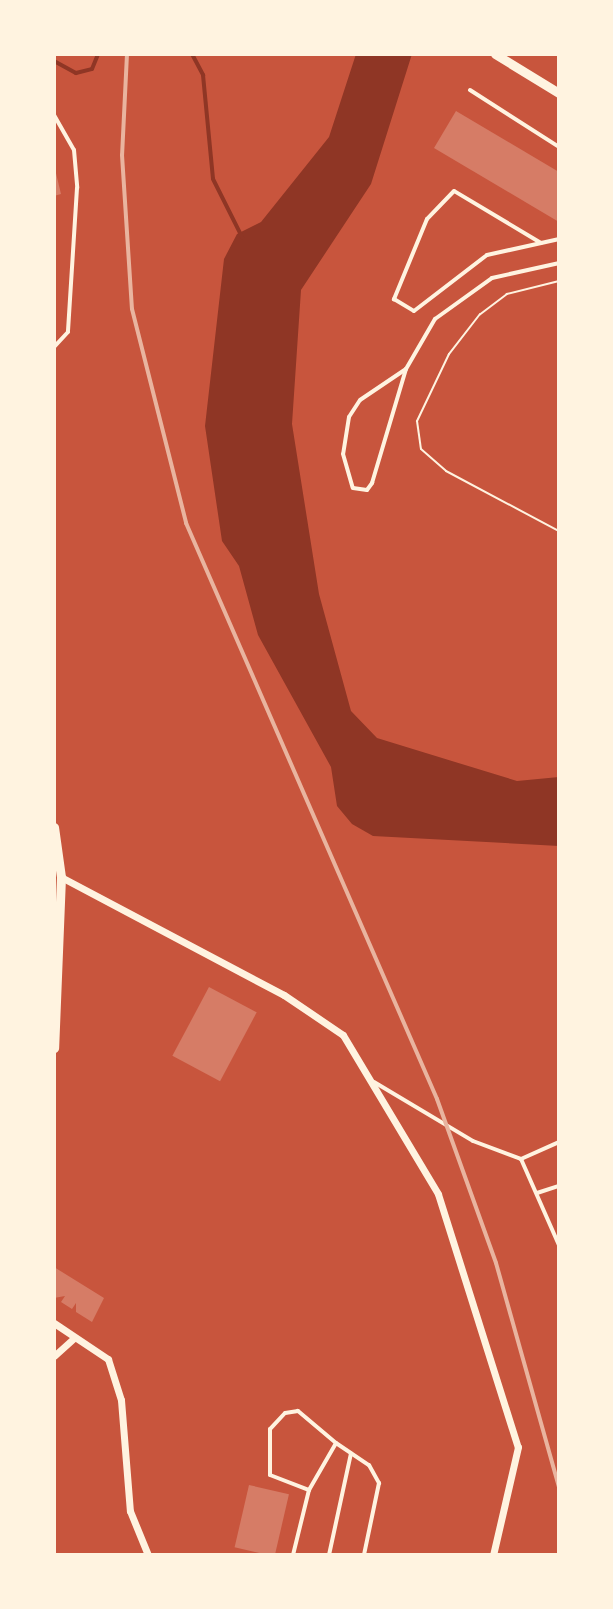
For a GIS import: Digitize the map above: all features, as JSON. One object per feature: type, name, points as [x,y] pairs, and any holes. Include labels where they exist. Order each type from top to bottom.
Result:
[{"type":"street","points":[[495,54],[559,93]]},
{"type":"street","points":[[54,827],[57,879],[54,1048]]},
{"type":"street","points":[[57,879],[284,995],[343,1035],[438,1194],[518,1447],[493,1555]]},
{"type":"street","points":[[54,1323],[73,1339],[108,1359],[121,1400],[130,1511],[148,1555]]},
{"type":"street","points":[[54,1356],[73,1339]]},
{"type":"lane","points":[[470,90],[559,147]]},
{"type":"lane","points":[[54,115],[74,150],[77,188],[68,332],[54,347]]},
{"type":"lane","points":[[541,243],[454,191],[427,219],[394,299],[414,311],[487,255],[541,243],[559,239]]},
{"type":"lane","points":[[406,369],[360,400],[349,417],[343,454],[353,488],[367,490],[372,483],[406,369],[435,319],[471,290],[509,271],[559,263]]},
{"type":"lane","points":[[369,1078],[473,1141],[521,1159],[559,1245]]},
{"type":"lane","points":[[521,1159],[559,1142]]},
{"type":"lane","points":[[537,1193],[559,1186]]},
{"type":"lane","points":[[309,1490],[270,1475],[270,1429],[298,1411],[351,1453],[379,1483],[364,1555]]},
{"type":"lane","points":[[293,1555],[309,1490],[336,1443]]},
{"type":"lane","points":[[329,1555],[351,1453]]},
{"type":"path","points":[[559,281],[507,294],[480,314],[449,354],[417,421],[421,449],[446,471],[559,531]]},
{"type":"shaded area","points":[[356,54],[412,54],[371,184],[301,290],[292,424],[319,594],[351,711],[377,738],[517,781],[559,777],[559,846],[373,836],[352,824],[337,806],[331,767],[258,635],[239,566],[222,541],[205,426],[224,259],[237,234],[261,222],[329,137]]},
{"type":"building","points":[[456,111],[559,172],[559,222],[434,148]]},
{"type":"building","points":[[54,165],[61,194],[54,196]]},
{"type":"building","points":[[209,987],[257,1012],[220,1081],[172,1056]]},
{"type":"building","points":[[54,1267],[104,1298],[92,1322],[76,1312],[76,1303],[72,1309],[61,1302],[65,1296],[54,1298]]},
{"type":"building","points":[[249,1485],[289,1494],[275,1555],[235,1547]]},
{"type":"waterway","points":[[54,61],[76,73],[92,69],[98,54]]},
{"type":"waterway","points":[[192,54],[203,75],[213,179],[242,237]]},
{"type":"railway","points":[[127,54],[122,155],[132,309],[186,523],[437,1099],[496,1263],[559,1487]]}]
